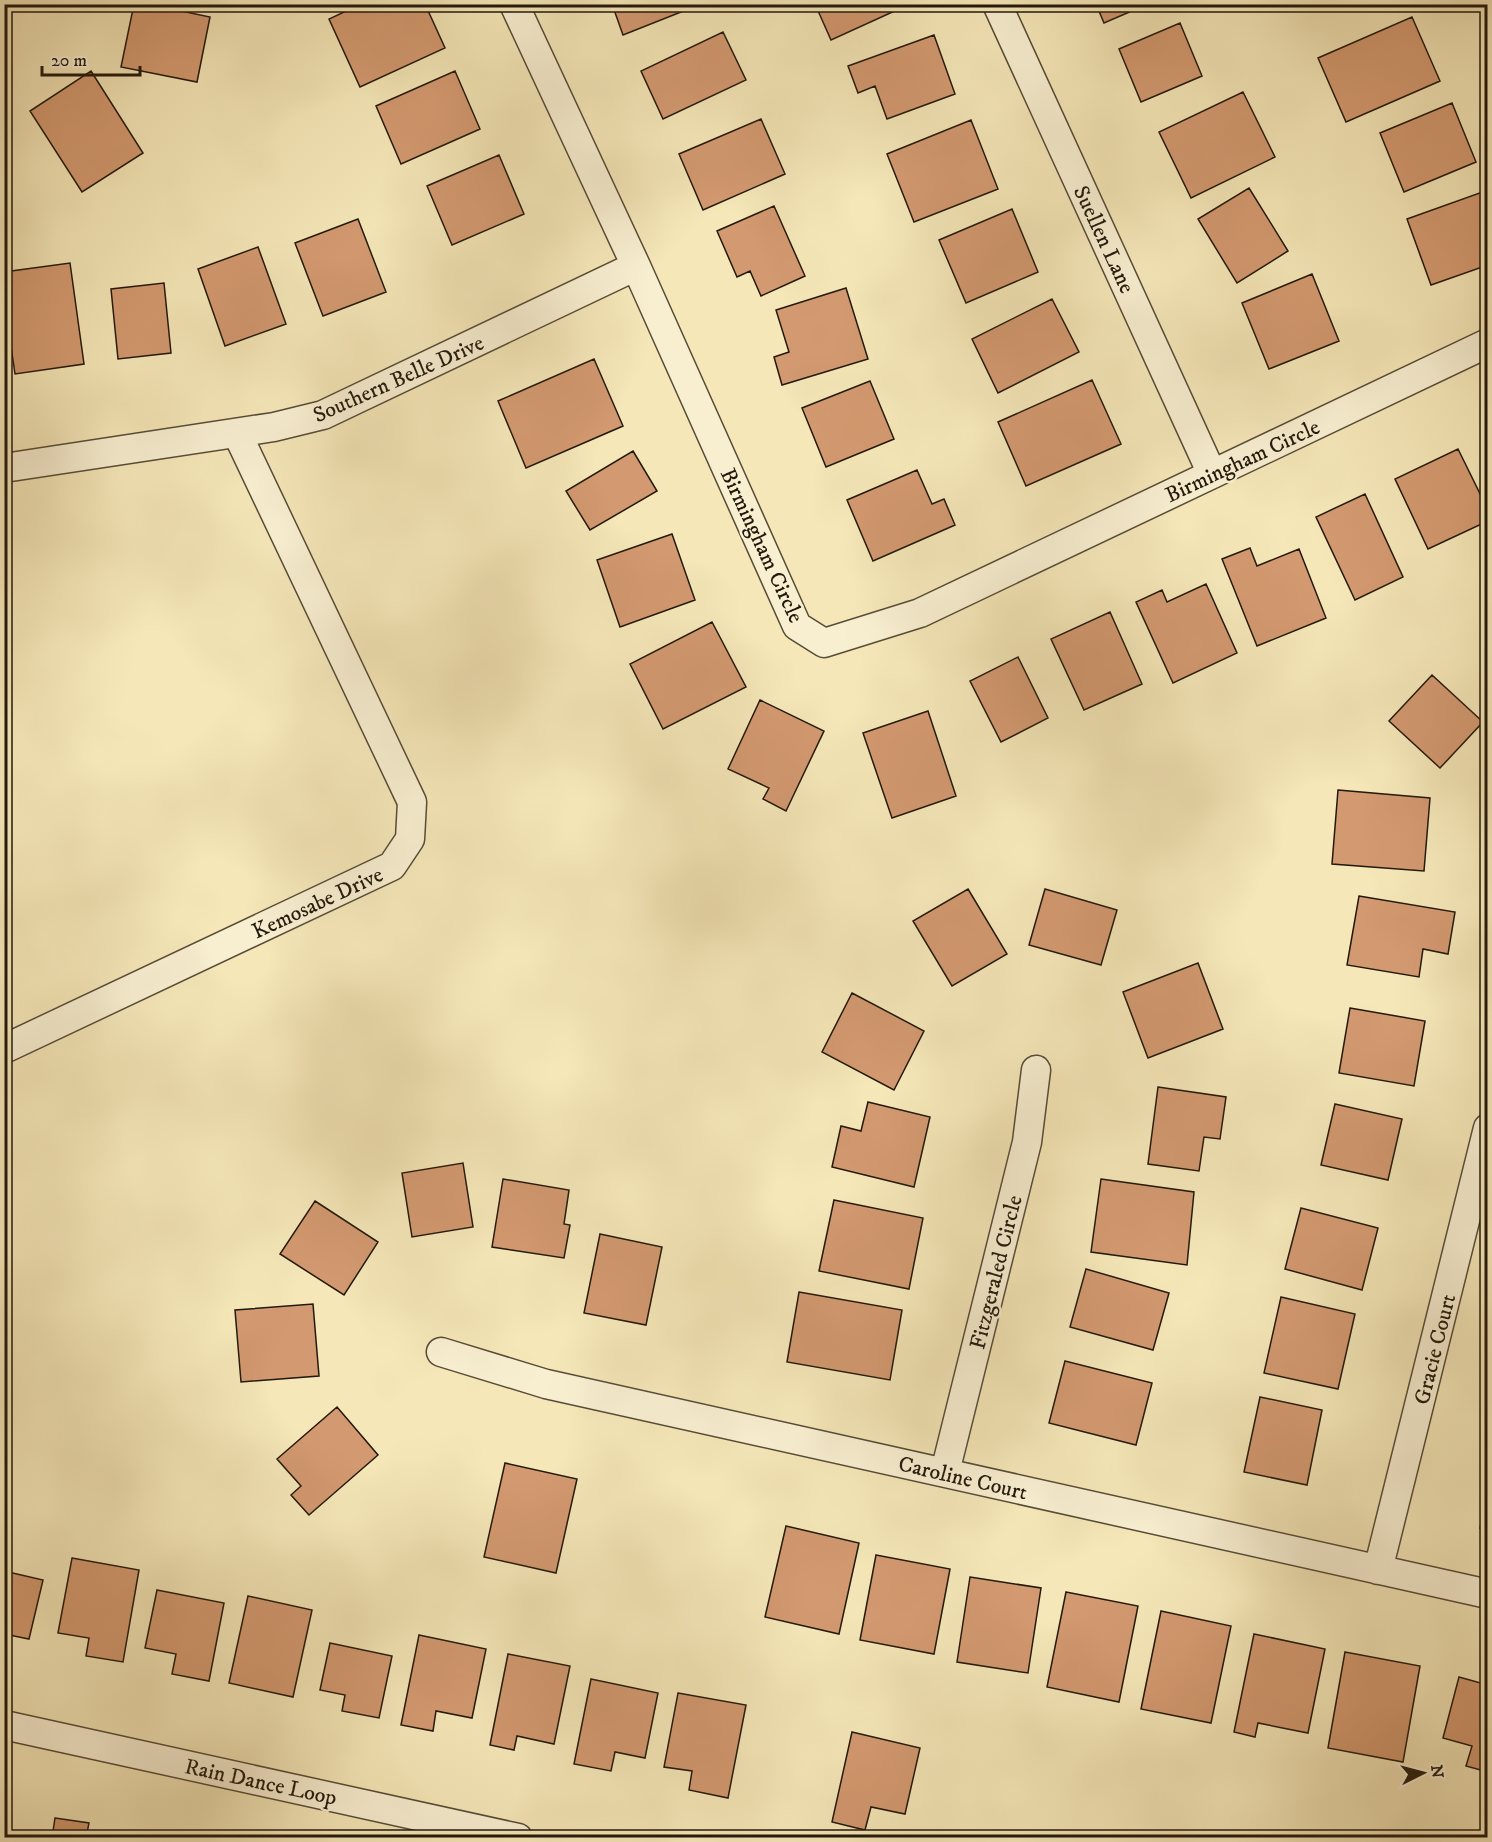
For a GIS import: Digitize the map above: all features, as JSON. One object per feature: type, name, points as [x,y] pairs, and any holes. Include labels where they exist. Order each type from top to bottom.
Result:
[{"type":"street","name":"Birmingham Circle","points":[[514,4],[636,266],[797,626],[824,643],[920,613],[1488,343]]},
{"type":"street","name":"Suellen Lane","points":[[997,4],[1212,474]]},
{"type":"street","name":"Southern Belle Drive","points":[[4,468],[274,427],[323,415],[636,266]]},
{"type":"street","name":"Kemosabe Drive","points":[[4,1049],[392,866],[410,839],[412,802],[237,433]]},
{"type":"street","name":"Fitzgeraled Circle","points":[[945,1472],[1028,1143],[1036,1070]]},
{"type":"street","name":"Gracie Court","points":[[1378,1570],[1488,1128]]},
{"type":"street","name":"Caroline Court","points":[[441,1352],[546,1384],[1488,1594]]},
{"type":"street","name":"Rain Dance Loop","points":[[4,1725],[518,1838]]},
{"type":"building","points":[[134,4],[148,4],[210,17],[197,82],[121,67]]},
{"type":"building","points":[[361,4],[425,4],[445,48],[360,87],[329,19]]},
{"type":"building","points":[[612,4],[695,4],[696,6],[623,35]]},
{"type":"building","points":[[815,4],[910,4],[831,40]]},
{"type":"building","points":[[1096,4],[1148,4],[1104,23]]},
{"type":"building","points":[[1326,4],[1346,4],[1329,11]]},
{"type":"building","points":[[1412,17],[1440,81],[1346,122],[1318,58]]},
{"type":"building","points":[[1180,23],[1202,76],[1141,102],[1119,49]]},
{"type":"building","points":[[723,32],[746,80],[663,119],[641,71]]},
{"type":"building","points":[[934,35],[955,94],[887,119],[875,86],[858,93],[848,66]]},
{"type":"building","points":[[91,71],[143,153],[82,192],[30,111]]},
{"type":"building","points":[[455,71],[480,129],[401,164],[376,106]]},
{"type":"building","points":[[1243,92],[1275,157],[1191,198],[1159,132]]},
{"type":"building","points":[[1452,103],[1476,162],[1404,192],[1380,133]]},
{"type":"building","points":[[761,119],[785,174],[703,210],[679,154]]},
{"type":"building","points":[[971,120],[998,189],[914,222],[887,154]]},
{"type":"building","points":[[499,155],[524,214],[452,245],[427,186]]},
{"type":"building","points":[[1249,188],[1288,251],[1237,283],[1198,219]]},
{"type":"building","points":[[1488,190],[1488,265],[1431,285],[1407,219]]},
{"type":"building","points":[[774,206],[805,276],[761,296],[750,271],[737,277],[717,231]]},
{"type":"building","points":[[1012,209],[1038,272],[966,303],[939,240]]},
{"type":"building","points":[[358,219],[386,292],[323,316],[295,243]]},
{"type":"building","points":[[258,247],[286,324],[225,346],[198,269]]},
{"type":"building","points":[[70,263],[84,364],[15,374],[4,298],[4,272]]},
{"type":"building","points":[[1312,274],[1339,341],[1269,369],[1242,303]]},
{"type":"building","points":[[164,283],[171,353],[118,359],[111,289]]},
{"type":"building","points":[[846,288],[868,359],[782,385],[774,357],[789,352],[776,310]]},
{"type":"building","points":[[1052,299],[1079,352],[998,393],[972,339]]},
{"type":"building","points":[[594,359],[623,426],[526,468],[498,401]]},
{"type":"building","points":[[1092,380],[1121,444],[1026,486],[998,422]]},
{"type":"building","points":[[870,381],[894,439],[826,467],[802,408]]},
{"type":"building","points":[[1458,449],[1488,510],[1488,521],[1428,549],[1395,479]]},
{"type":"building","points":[[633,451],[657,491],[590,530],[566,491]]},
{"type":"building","points":[[917,470],[932,504],[944,499],[955,525],[873,561],[847,500]]},
{"type":"building","points":[[1365,494],[1403,577],[1355,600],[1316,517]]},
{"type":"building","points":[[672,534],[695,600],[620,627],[597,560]]},
{"type":"building","points":[[1250,548],[1257,566],[1299,549],[1326,618],[1257,646],[1222,559]]},
{"type":"building","points":[[1206,584],[1237,653],[1173,683],[1136,602],[1162,590],[1167,602]]},
{"type":"building","points":[[1110,612],[1142,684],[1084,710],[1051,639]]},
{"type":"building","points":[[712,622],[746,687],[663,729],[630,664]]},
{"type":"building","points":[[1018,657],[1048,718],[1001,742],[970,681]]},
{"type":"building","points":[[1432,675],[1483,722],[1440,768],[1389,721]]},
{"type":"building","points":[[760,700],[824,731],[786,811],[763,799],[769,788],[728,769]]},
{"type":"building","points":[[928,711],[956,796],[892,818],[863,733]]},
{"type":"building","points":[[1338,790],[1430,798],[1424,871],[1332,864]]},
{"type":"building","points":[[968,889],[1007,954],[952,986],[913,921]]},
{"type":"building","points":[[1045,889],[1117,910],[1101,965],[1029,945]]},
{"type":"building","points":[[1359,896],[1455,912],[1448,954],[1423,949],[1419,977],[1347,965]]},
{"type":"building","points":[[1198,963],[1223,1029],[1148,1058],[1123,992]]},
{"type":"building","points":[[852,993],[924,1031],[894,1090],[822,1052]]},
{"type":"building","points":[[1350,1008],[1425,1021],[1414,1086],[1339,1073]]},
{"type":"building","points":[[1158,1087],[1226,1097],[1220,1139],[1204,1137],[1199,1171],[1148,1164]]},
{"type":"building","points":[[868,1102],[930,1117],[914,1187],[832,1167],[841,1126],[861,1131]]},
{"type":"building","points":[[1335,1104],[1402,1119],[1388,1180],[1321,1165]]},
{"type":"building","points":[[463,1163],[473,1227],[412,1237],[402,1173]]},
{"type":"building","points":[[503,1179],[569,1190],[564,1224],[570,1225],[564,1258],[492,1247]]},
{"type":"building","points":[[1101,1179],[1194,1192],[1187,1265],[1091,1252]]},
{"type":"building","points":[[834,1200],[923,1218],[909,1289],[819,1271]]},
{"type":"building","points":[[315,1201],[378,1242],[344,1295],[280,1254]]},
{"type":"building","points":[[1301,1208],[1378,1228],[1362,1290],[1285,1269]]},
{"type":"building","points":[[600,1234],[662,1247],[646,1325],[584,1313]]},
{"type":"building","points":[[1086,1269],[1169,1293],[1153,1350],[1070,1327]]},
{"type":"building","points":[[799,1292],[902,1310],[890,1380],[787,1362]]},
{"type":"building","points":[[1281,1297],[1355,1314],[1338,1389],[1264,1373]]},
{"type":"building","points":[[313,1304],[319,1376],[241,1382],[235,1310]]},
{"type":"building","points":[[1065,1361],[1152,1383],[1136,1445],[1049,1423]]},
{"type":"building","points":[[1260,1397],[1322,1410],[1307,1485],[1244,1472]]},
{"type":"building","points":[[337,1407],[378,1455],[309,1515],[291,1495],[301,1486],[277,1459]]},
{"type":"building","points":[[505,1463],[577,1479],[556,1573],[484,1557]]},
{"type":"building","points":[[1488,1488],[1488,1529],[1480,1528]]},
{"type":"building","points":[[786,1526],[859,1543],[839,1634],[765,1617]]},
{"type":"building","points":[[876,1555],[950,1569],[934,1654],[860,1640]]},
{"type":"building","points":[[72,1558],[139,1570],[123,1662],[86,1656],[89,1638],[58,1633]]},
{"type":"building","points":[[4,1571],[43,1580],[29,1639],[4,1634]]},
{"type":"building","points":[[970,1577],[1041,1588],[1028,1673],[957,1662]]},
{"type":"building","points":[[157,1590],[224,1603],[209,1681],[172,1674],[176,1654],[145,1648]]},
{"type":"building","points":[[1066,1592],[1138,1606],[1119,1702],[1047,1687]]},
{"type":"building","points":[[248,1596],[312,1610],[293,1697],[229,1683]]},
{"type":"building","points":[[1161,1611],[1231,1626],[1211,1723],[1141,1709]]},
{"type":"building","points":[[1254,1634],[1325,1649],[1308,1733],[1258,1723],[1255,1737],[1234,1732]]},
{"type":"building","points":[[419,1635],[486,1649],[472,1718],[436,1711],[433,1731],[401,1725]]},
{"type":"building","points":[[330,1643],[392,1656],[379,1718],[342,1711],[345,1695],[320,1690]]},
{"type":"building","points":[[1345,1652],[1420,1666],[1403,1762],[1328,1748]]},
{"type":"building","points":[[508,1654],[570,1666],[554,1744],[517,1736],[514,1750],[490,1745]]},
{"type":"building","points":[[1459,1677],[1488,1685],[1488,1772],[1466,1766],[1472,1746],[1443,1738]]},
{"type":"building","points":[[591,1679],[658,1693],[645,1758],[615,1752],[611,1771],[574,1764]]},
{"type":"building","points":[[678,1693],[746,1705],[728,1798],[689,1790],[692,1771],[664,1767]]},
{"type":"building","points":[[852,1732],[920,1748],[905,1814],[871,1807],[865,1830],[832,1822]]},
{"type":"building","points":[[55,1818],[89,1823],[86,1838],[52,1838]]}]
